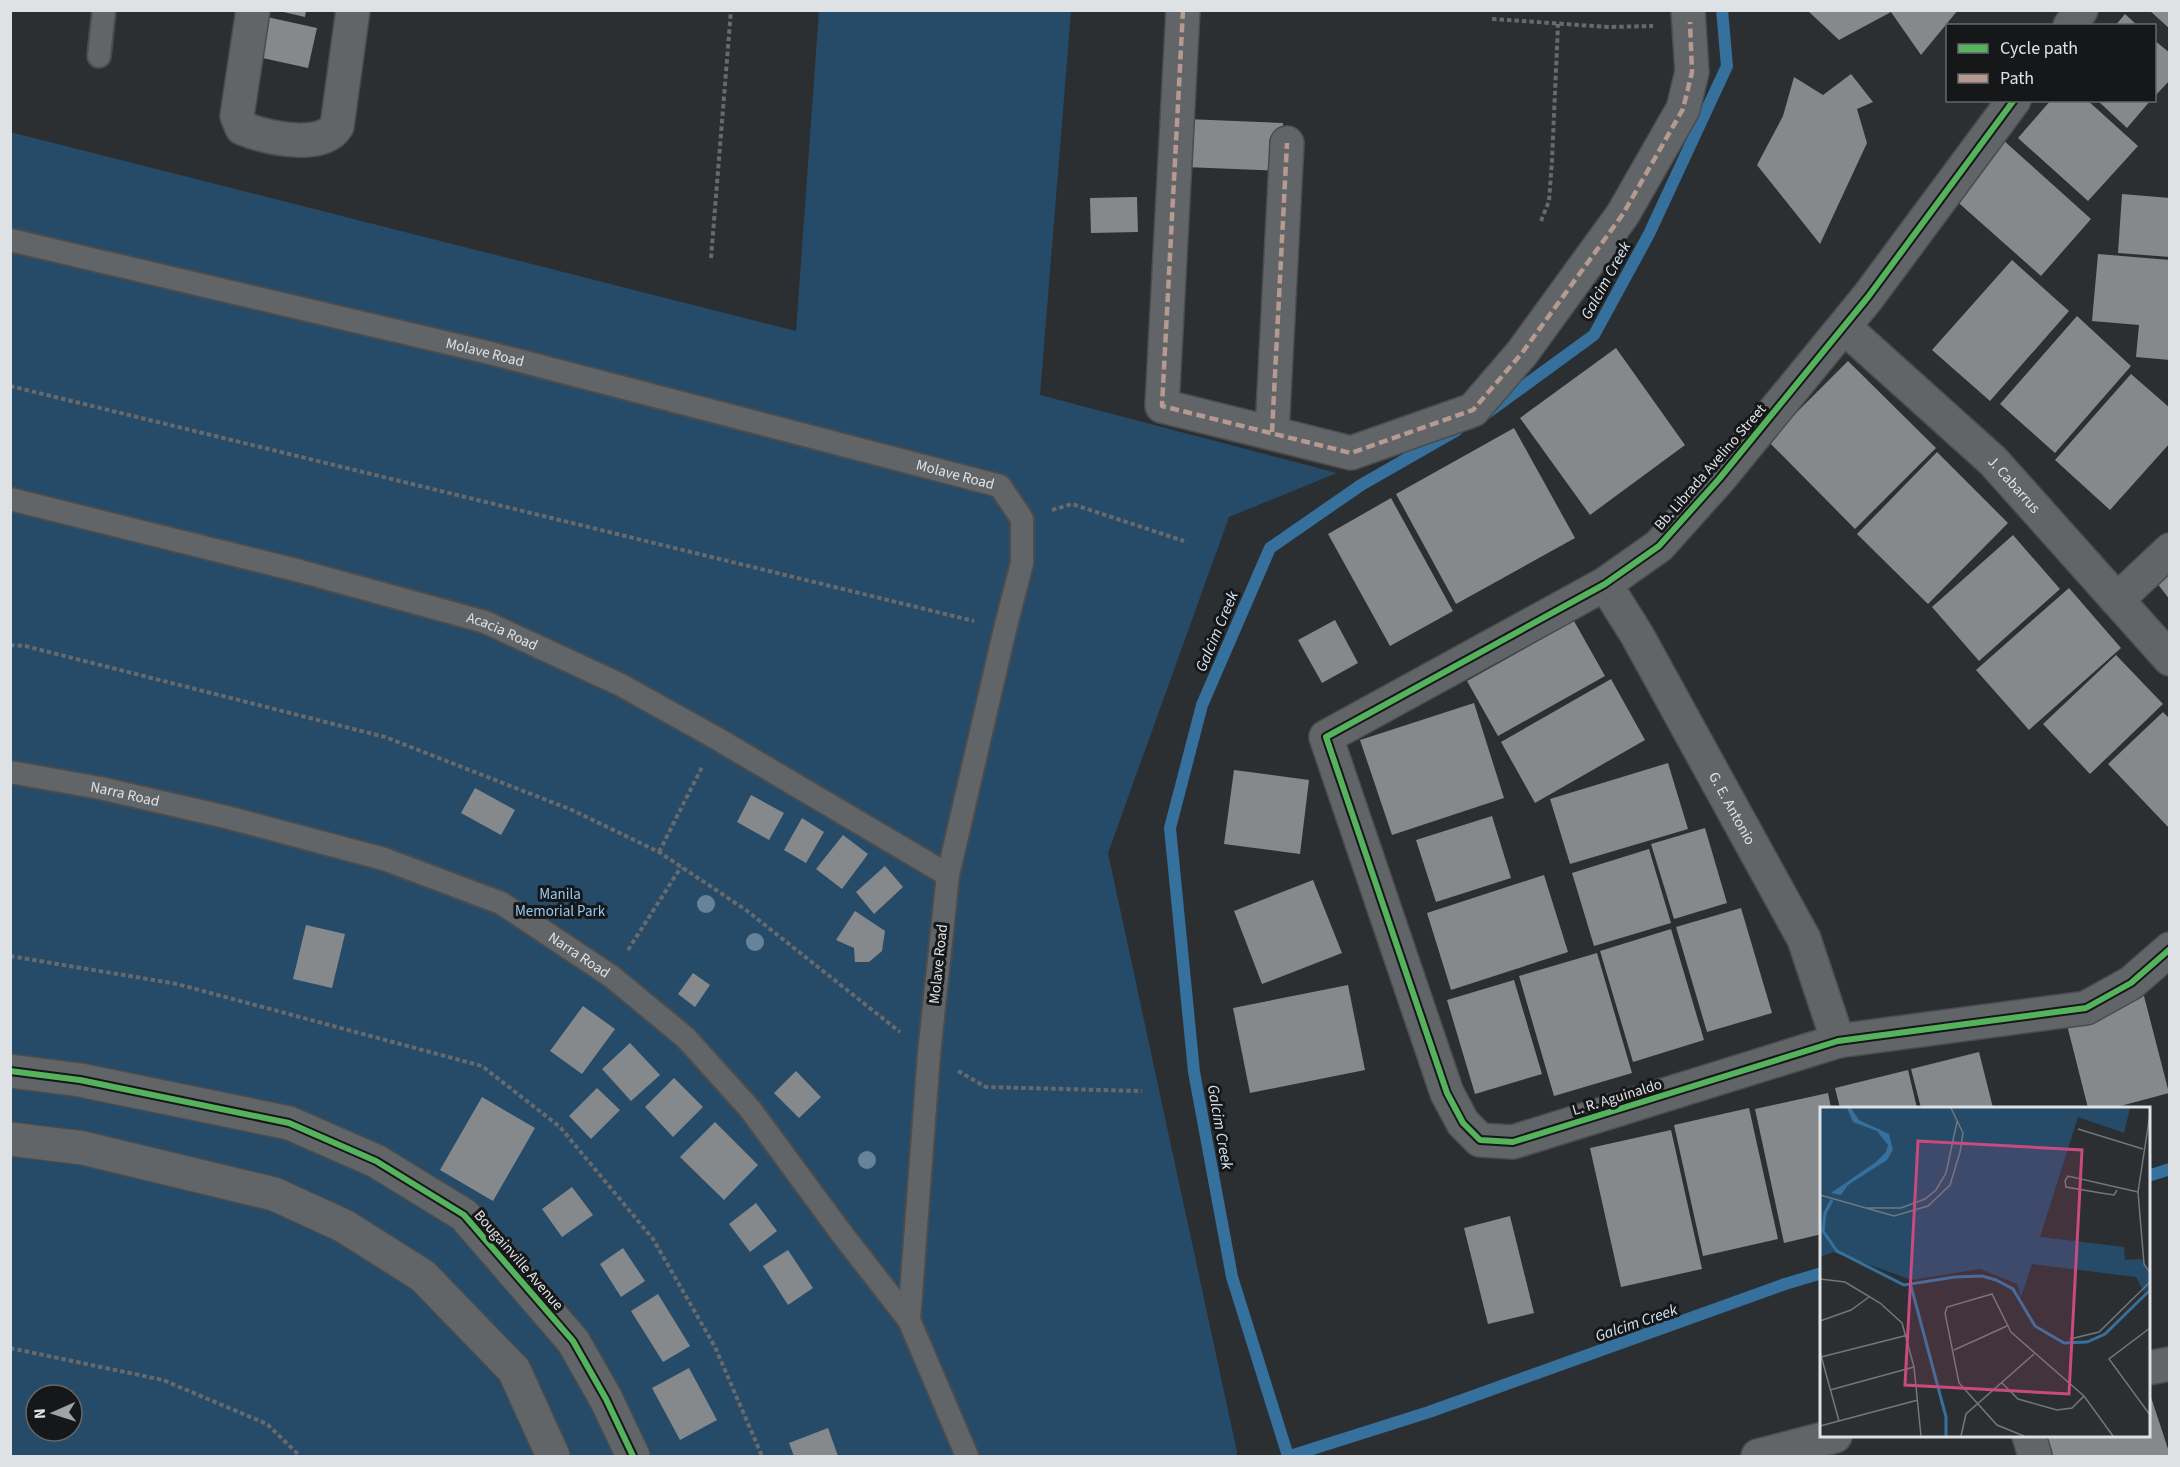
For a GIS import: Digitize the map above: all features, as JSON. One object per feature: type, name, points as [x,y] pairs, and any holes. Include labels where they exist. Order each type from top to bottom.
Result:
[{"type":"street","points":[[253,10],[237,116],[242,128],[287,140],[321,137],[330,134],[337,126],[350,40],[352,10]]},
{"type":"street","points":[[1183,10],[1162,406],[1351,453],[1473,410],[1522,353],[1623,214],[1683,109],[1692,72],[1689,16]]},
{"type":"street","points":[[2071,24],[2081,10]]},
{"type":"street","name":"Bb. Librada Avelino Street","points":[[1326,737],[1605,584],[1659,546],[1719,479],[1844,327],[2013,102]]},
{"type":"street","points":[[1272,432],[1287,142]]},
{"type":"street","name":"J. Cabarrus","points":[[1844,327],[1993,461],[2169,658]]},
{"type":"street","points":[[2117,600],[2169,550]]},
{"type":"street","name":"G. E. Antonio","points":[[1605,584],[1642,646],[1804,939],[1838,1041]]},
{"type":"street","name":"L. R. Aguinaldo","points":[[1326,737],[1447,1093],[1463,1124],[1480,1140],[1513,1142],[1838,1041],[2086,1008],[2131,983],[2169,949]]},
{"type":"street","name":"Bougainville Avenue","points":[[10,1071],[80,1080],[289,1123],[376,1161],[464,1215],[573,1341],[606,1399],[633,1456]]},
{"type":"street","points":[[10,1139],[83,1148],[274,1194],[344,1226],[423,1276],[514,1370],[553,1456]]},
{"type":"street","points":[[2150,1368],[2169,1364]]},
{"type":"street","points":[[1758,1456],[1831,1437]]},
{"type":"street","points":[[2029,1437],[2035,1456]]},
{"type":"lane","points":[[99,56],[104,10]]},
{"type":"lane","name":"Molave Road","points":[[10,240],[486,352],[1000,486],[1022,519],[1022,563],[948,875],[928,1054],[909,1320],[967,1456]]},
{"type":"lane","name":"Acacia Road","points":[[10,499],[300,571],[486,622],[621,685],[716,738],[948,875]]},
{"type":"lane","name":"Narra Road","points":[[10,772],[100,788],[215,814],[384,859],[501,903],[611,976],[686,1038],[750,1109],[909,1320]]},
{"type":"path","points":[[711,258],[731,10]]},
{"type":"path","points":[[1491,19],[1637,27],[1689,16]]},
{"type":"path","points":[[1540,221],[1549,201],[1558,24]]},
{"type":"path","points":[[10,386],[1005,629]]},
{"type":"path","points":[[1022,519],[1072,504],[1184,541]]},
{"type":"path","points":[[10,645],[25,646],[385,737],[572,810],[659,852],[746,910],[928,1054],[986,1088],[1142,1091]]},
{"type":"path","points":[[659,852],[716,738]]},
{"type":"path","points":[[611,976],[681,867]]},
{"type":"path","points":[[10,956],[177,984],[482,1066],[560,1127],[653,1239],[715,1347],[762,1456]]},
{"type":"path","points":[[10,1348],[163,1380],[267,1424],[300,1456]]},
{"type":"green space","name":"Manila Memorial Park","points":[[819,11],[1071,11],[1040,395],[1337,473],[1229,517],[1108,853],[1237,1452],[1236,1456],[11,1456],[10,132],[796,331]]},
{"type":"building","points":[[275,10],[306,10],[305,17]]},
{"type":"building","points":[[1807,10],[1890,10],[1891,12],[1839,40]]},
{"type":"building","points":[[1892,10],[1958,10],[1921,55],[1891,12]]},
{"type":"building","points":[[2149,10],[2170,10],[2170,29]]},
{"type":"building","points":[[2125,14],[2136,24],[2117,24]]},
{"type":"building","points":[[267,17],[317,28],[308,68],[258,57]]},
{"type":"building","points":[[2156,42],[2170,53],[2170,80],[2156,95]]},
{"type":"building","points":[[1851,74],[1873,102],[1857,109],[1867,143],[1820,244],[1757,165],[1783,116],[1794,77],[1823,95]]},
{"type":"building","points":[[2049,102],[2089,102],[2138,146],[2088,201],[2018,138]]},
{"type":"building","points":[[2099,102],[2149,102],[2127,128]]},
{"type":"building","points":[[1186,119],[1283,123],[1282,171],[1185,167]]},
{"type":"building","points":[[2002,139],[2091,219],[2041,276],[1952,197]]},
{"type":"building","points":[[2122,194],[2170,198],[2170,257],[2118,253]]},
{"type":"building","points":[[1137,197],[1138,232],[1091,233],[1090,198]]},
{"type":"building","points":[[2098,254],[2170,260],[2170,360],[2136,357],[2139,325],[2092,321]]},
{"type":"building","points":[[2012,260],[2069,311],[1990,401],[1932,350]]},
{"type":"building","points":[[2077,316],[2131,366],[2055,453],[2000,404]]},
{"type":"building","points":[[1616,348],[1685,445],[1590,515],[1520,418]]},
{"type":"building","points":[[1848,361],[1936,448],[1855,529],[1768,441]]},
{"type":"building","points":[[2131,374],[2170,408],[2170,443],[2110,510],[2055,460]]},
{"type":"building","points":[[1514,428],[1575,538],[1456,604],[1396,494]]},
{"type":"building","points":[[1937,452],[2008,523],[1928,604],[1857,534]]},
{"type":"building","points":[[1391,498],[1453,611],[1390,646],[1328,534]]},
{"type":"building","points":[[2013,535],[2060,589],[1979,661],[1932,607]]},
{"type":"building","points":[[2170,573],[2170,600],[2157,583]]},
{"type":"building","points":[[2069,588],[2121,648],[2029,730],[1976,670]]},
{"type":"building","points":[[1335,620],[1358,663],[1322,683],[1298,640]]},
{"type":"building","points":[[1574,621],[1605,676],[1498,736],[1467,681]]},
{"type":"building","points":[[2116,655],[2163,704],[2090,774],[2043,724]]},
{"type":"building","points":[[1611,679],[1645,740],[1535,803],[1501,742]]},
{"type":"building","points":[[1474,703],[1504,798],[1392,835],[1360,740]]},
{"type":"building","points":[[2163,712],[2170,719],[2170,829],[2108,764]]},
{"type":"building","points":[[1668,763],[1688,829],[1570,864],[1550,799]]},
{"type":"building","points":[[1234,770],[1309,780],[1300,854],[1224,844]]},
{"type":"building","points":[[475,788],[515,810],[501,835],[461,813]]},
{"type":"building","points":[[751,795],[784,813],[769,840],[737,822]]},
{"type":"building","points":[[1492,816],[1511,878],[1436,902],[1416,840]]},
{"type":"building","points":[[802,818],[824,832],[806,863],[784,850]]},
{"type":"building","points":[[1705,828],[1727,903],[1674,919],[1651,844]]},
{"type":"building","points":[[843,835],[868,854],[842,889],[816,869]]},
{"type":"building","points":[[1649,849],[1671,923],[1594,946],[1572,873]]},
{"type":"building","points":[[885,866],[903,887],[874,914],[856,892]]},
{"type":"building","points":[[1544,875],[1568,952],[1451,990],[1427,913]]},
{"type":"building","points":[[1313,880],[1342,953],[1262,984],[1234,911]]},
{"type":"building","points":[[1741,908],[1772,1013],[1707,1032],[1676,927]]},
{"type":"building","points":[[855,911],[885,931],[882,951],[869,962],[855,962],[854,948],[836,940]]},
{"type":"building","points":[[306,925],[345,934],[332,988],[293,979]]},
{"type":"building","points":[[1671,929],[1704,1040],[1633,1062],[1600,951]]},
{"type":"building","points":[[1597,953],[1632,1073],[1554,1096],[1519,976]]},
{"type":"building","points":[[693,973],[710,985],[695,1007],[678,994]]},
{"type":"building","points":[[1514,980],[1542,1074],[1475,1094],[1447,1000]]},
{"type":"building","points":[[1348,985],[1365,1070],[1250,1093],[1233,1008]]},
{"type":"building","points":[[2144,996],[2169,1093],[2117,1107],[2088,1107],[2065,1017]]},
{"type":"building","points":[[583,1006],[615,1029],[582,1074],[550,1051]]},
{"type":"building","points":[[630,1043],[660,1075],[631,1101],[602,1069]]},
{"type":"building","points":[[1979,1052],[1993,1107],[1921,1107],[1911,1069]]},
{"type":"building","points":[[1908,1070],[1917,1107],[1840,1107],[1835,1088]]},
{"type":"building","points":[[796,1071],[821,1097],[799,1118],[774,1093]]},
{"type":"building","points":[[674,1078],[703,1107],[673,1137],[645,1107]]},
{"type":"building","points":[[597,1088],[620,1110],[591,1139],[569,1116]]},
{"type":"building","points":[[1828,1093],[1831,1107],[1820,1107],[1820,1234],[1784,1243],[1755,1109]]},
{"type":"building","points":[[482,1097],[535,1128],[493,1201],[440,1170]]},
{"type":"building","points":[[1749,1108],[1778,1239],[1703,1256],[1674,1125]]},
{"type":"building","points":[[715,1122],[758,1165],[724,1200],[680,1157]]},
{"type":"building","points":[[1671,1130],[1702,1269],[1621,1287],[1590,1148]]},
{"type":"building","points":[[572,1187],[593,1215],[562,1237],[542,1209]]},
{"type":"building","points":[[756,1203],[777,1231],[750,1252],[729,1224]]},
{"type":"building","points":[[1510,1216],[1534,1313],[1488,1324],[1464,1228]]},
{"type":"building","points":[[623,1248],[645,1281],[621,1297],[600,1264]]},
{"type":"building","points":[[788,1250],[813,1288],[788,1305],[763,1266]]},
{"type":"building","points":[[658,1294],[690,1346],[663,1362],[631,1311]]},
{"type":"building","points":[[689,1368],[717,1420],[680,1440],[652,1388]]},
{"type":"building","points":[[2150,1394],[2170,1455],[2053,1456],[2047,1437],[2150,1437]]},
{"type":"building","points":[[828,1428],[838,1456],[794,1456],[789,1443]]},
{"type":"waterway","name":"Galcim Creek","points":[[1487,413],[1594,335],[1649,234],[1727,66],[1722,10]]},
{"type":"waterway","name":"Galcim Creek","points":[[1288,1456],[1232,1277],[1194,1072],[1170,828],[1202,705],[1270,548],[1361,485],[1457,430]]},
{"type":"waterway","name":"Galcim Creek","points":[[2150,1175],[2170,1169]]},
{"type":"waterway","name":"Galcim Creek","points":[[1290,1456],[1429,1412],[1785,1284],[1820,1274]]},
{"type":"marked path","points":[[1183,10],[1162,406],[1351,453],[1473,410],[1522,353],[1623,214],[1683,109],[1692,72],[1690,22]]},
{"type":"marked path","points":[[1272,432],[1287,143]]},
{"type":"cycle path","points":[[2013,102],[1868,297],[1719,479],[1659,546],[1605,584],[1326,737],[1447,1093],[1463,1123],[1480,1140],[1513,1142],[1838,1041],[2086,1008],[2131,983],[2170,949]]},
{"type":"cycle path","points":[[10,1071],[80,1080],[289,1123],[376,1161],[464,1215],[573,1341],[606,1399],[633,1456]]}]
